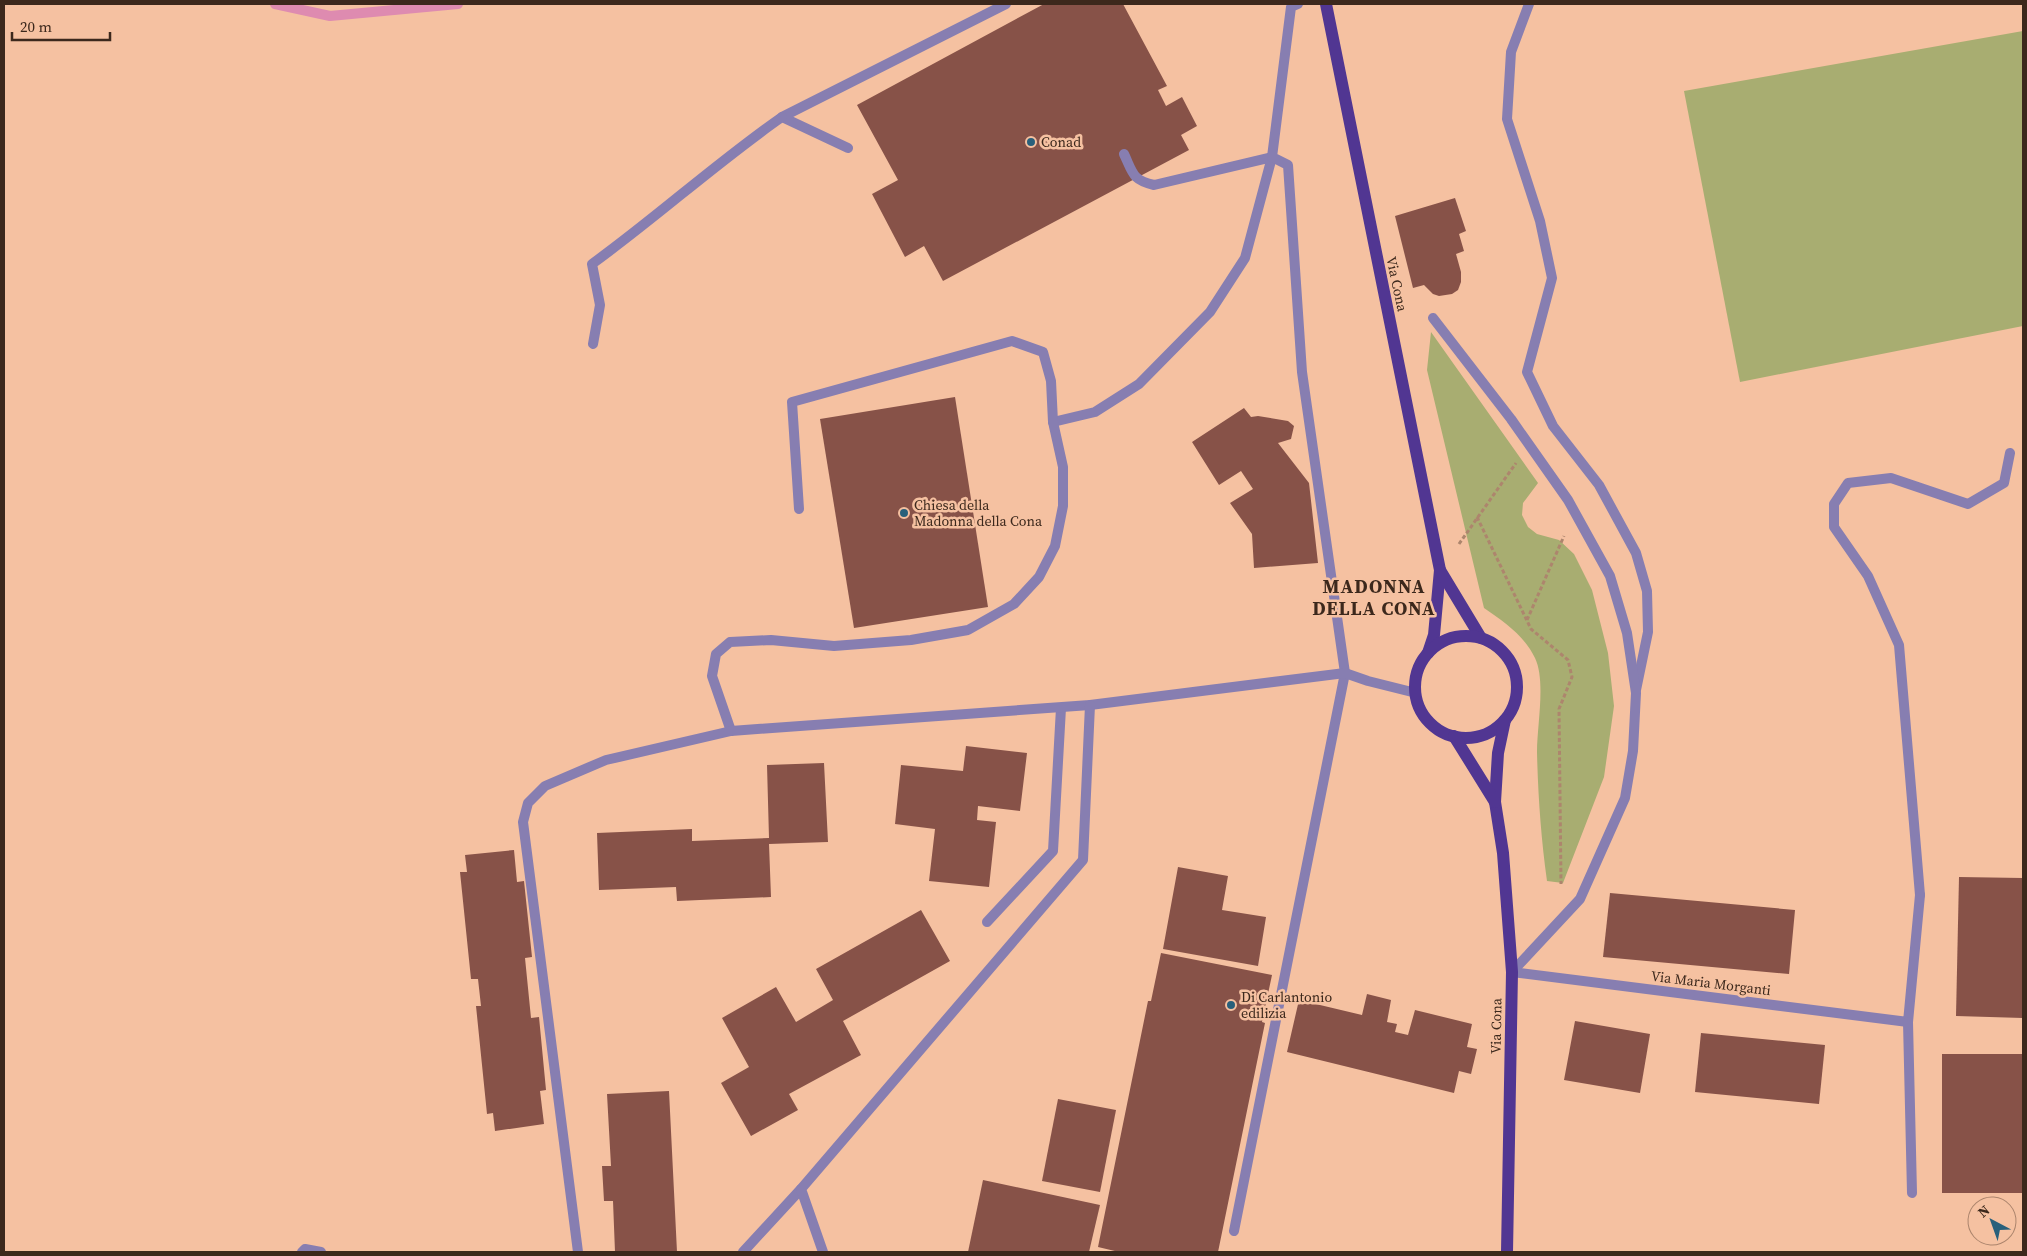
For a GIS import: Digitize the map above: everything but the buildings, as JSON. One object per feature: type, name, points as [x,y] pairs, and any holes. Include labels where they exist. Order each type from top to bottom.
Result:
[{"type":"main road","name":"Via Cona","points":[[1326,4],[1440,570],[1434,636],[1428,653]]},
{"type":"main road","name":"Via Cona","points":[[1440,570],[1481,638]]},
{"type":"main road","points":[[1470,636],[1481,638],[1496,646],[1508,658],[1515,673],[1517,689],[1514,706],[1497,728],[1476,737],[1454,736],[1442,732],[1428,720],[1418,705],[1416,693],[1418,672],[1428,653],[1437,646],[1452,638],[1470,636]]},
{"type":"main road","name":"Via Cona","points":[[1505,720],[1498,753],[1495,802],[1503,853],[1512,972],[1507,1252]]},
{"type":"main road","name":"Via Cona","points":[[1454,736],[1495,802]]},
{"type":"street","points":[[593,344],[600,305],[592,264],[685,193],[739,147],[782,117],[1006,4]]},
{"type":"street","points":[[1512,972],[1580,899],[1625,798],[1633,751],[1636,693],[1648,632],[1647,591],[1636,553],[1599,485],[1553,426],[1527,372],[1552,278],[1540,221],[1507,119],[1510,52],[1530,4]]},
{"type":"street","points":[[1053,422],[1095,412],[1140,384],[1210,312],[1245,258],[1272,157],[1293,5]]},
{"type":"street","points":[[782,117],[848,148]]},
{"type":"street","points":[[1124,154],[1135,178],[1141,182],[1154,185],[1272,157],[1288,165],[1302,372],[1345,673],[1234,1231]]},
{"type":"street","points":[[1433,318],[1529,444],[1574,512],[1610,576],[1627,633],[1636,693]]},
{"type":"street","points":[[731,731],[712,676],[716,654],[730,642],[770,640],[834,646],[911,640],[968,630],[1014,604],[1040,577],[1055,546],[1062,506],[1063,467],[1053,422],[1051,381],[1043,352],[1012,340],[792,402],[799,509]]},
{"type":"street","points":[[1912,1193],[1908,1022],[1920,895],[1899,645],[1868,576],[1834,527],[1834,504],[1848,483],[1891,478],[1968,504],[2004,483],[2010,454]]},
{"type":"street","points":[[578,1252],[523,822],[528,803],[545,786],[606,760],[731,731],[1061,708],[1345,673],[1416,693]]},
{"type":"street","points":[[743,1252],[801,1189],[1083,860],[1090,705]]},
{"type":"street","points":[[986,922],[1053,851],[1061,708]]},
{"type":"street","name":"Via Maria Morganti","points":[[1512,972],[1908,1022]]},
{"type":"street","points":[[801,1189],[823,1252]]},
{"type":"street","points":[[302,1252],[305,1250],[321,1252]]},
{"type":"path","points":[[1440,570],[1529,444]]},
{"type":"path","points":[[1527,621],[1574,512]]},
{"type":"path","points":[[1477,517],[1527,621],[1532,629],[1568,660],[1572,677],[1559,709],[1561,919]]},
{"type":"green space","points":[[2023,31],[2023,326],[1740,382],[1684,91]]},
{"type":"green space","points":[[1431,332],[1538,483],[1523,503],[1522,515],[1528,527],[1537,534],[1559,540],[1574,554],[1592,590],[1608,653],[1614,706],[1604,777],[1563,883],[1547,881],[1545,865],[1537,768],[1540,704],[1538,668],[1535,658],[1525,642],[1506,624],[1484,608],[1427,370]]},
{"type":"waterway","points":[[275,4],[330,16],[458,4]]},
{"type":"place","name":"Conad","points":[[1031,142]]},
{"type":"place","name":"Chiesa della Madonna della Cona","points":[[904,513]]},
{"type":"place","name":"Di Carlantonio edilizia","points":[[1231,1005]]},
{"type":"district","name":"MADONNA DELLA CONA","points":[[1374,597]]}]
